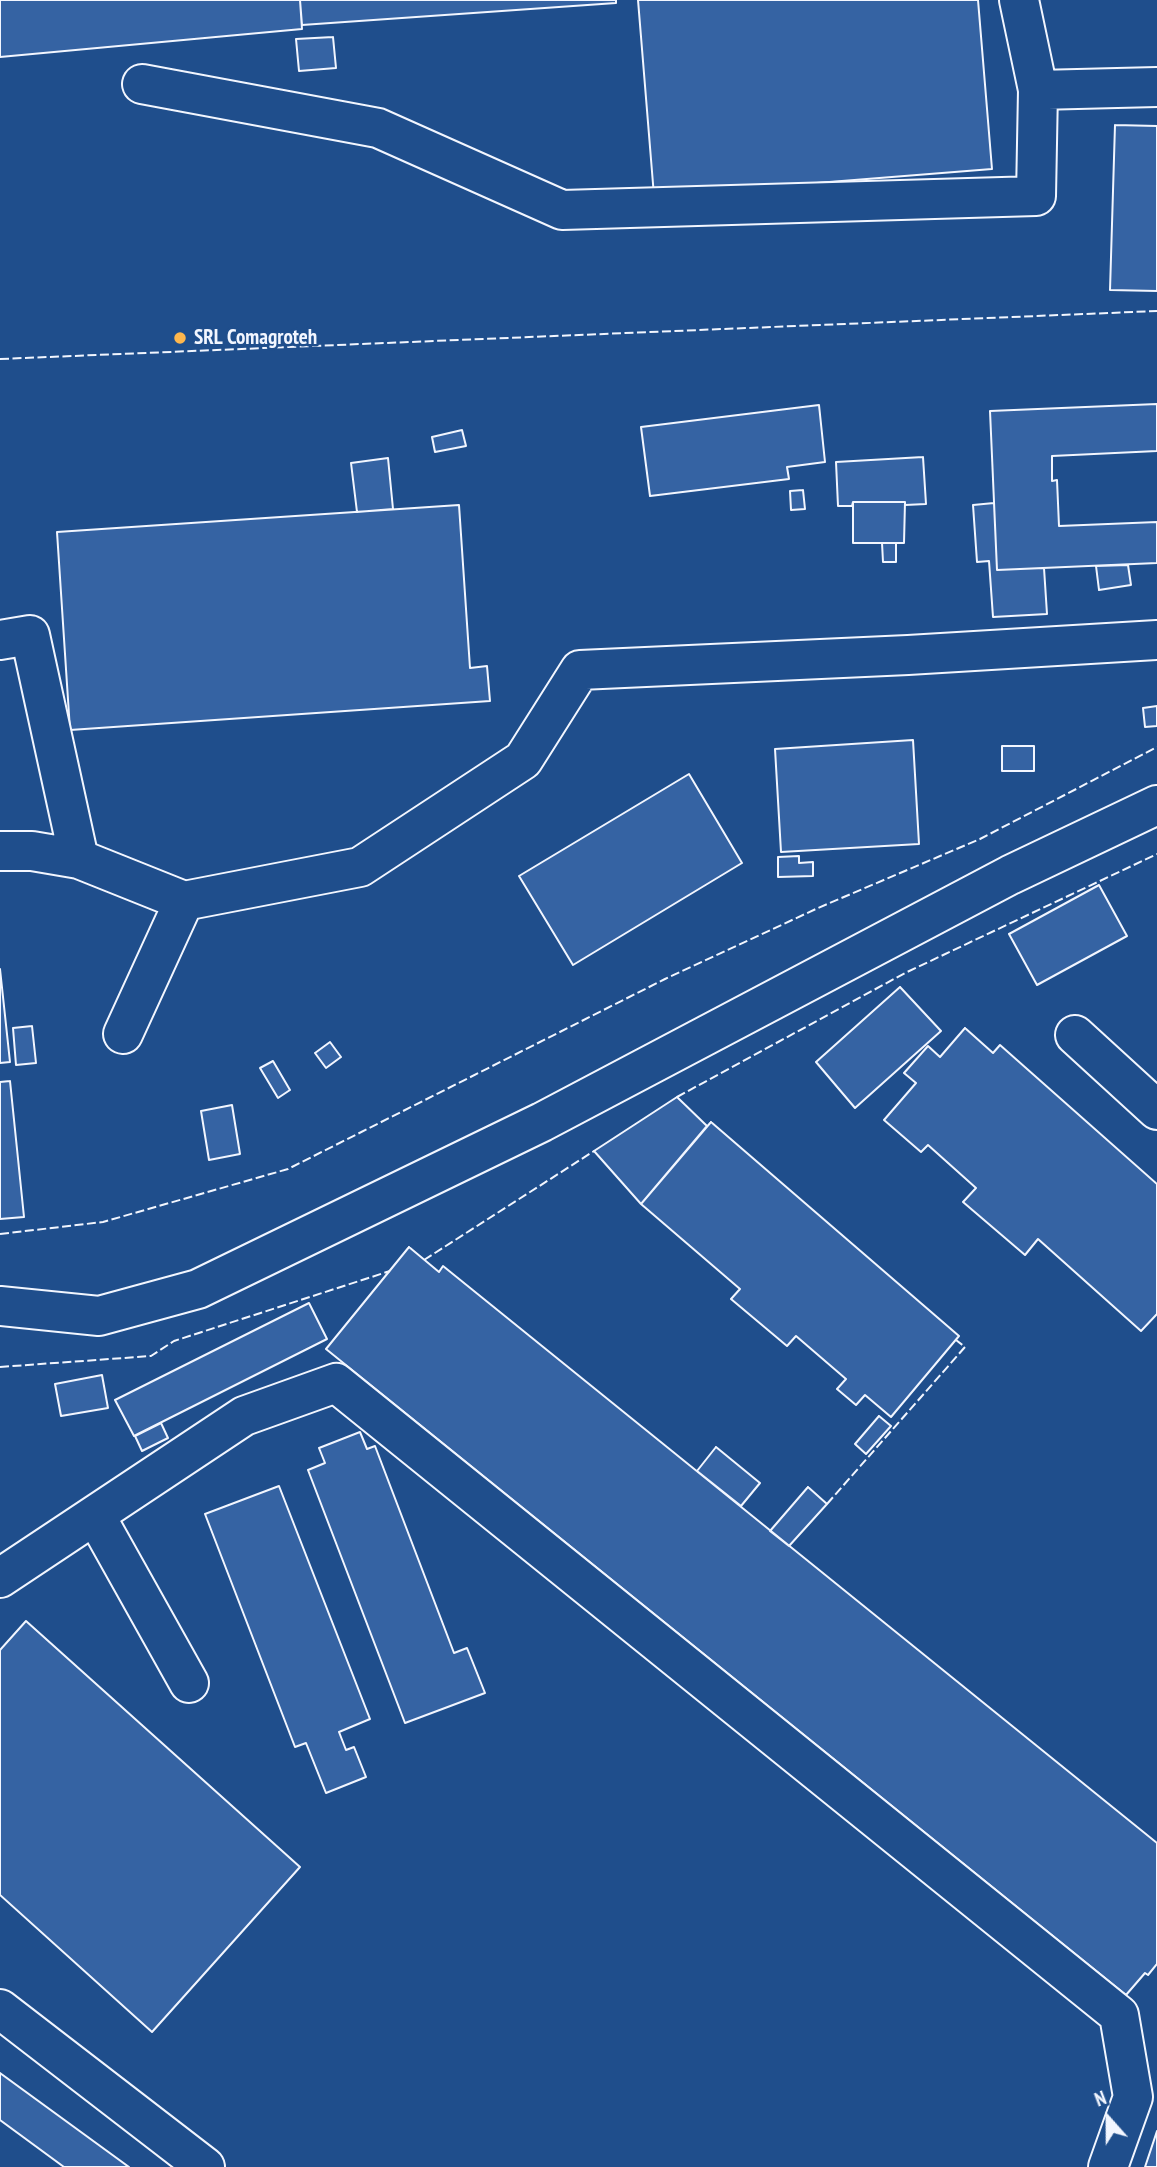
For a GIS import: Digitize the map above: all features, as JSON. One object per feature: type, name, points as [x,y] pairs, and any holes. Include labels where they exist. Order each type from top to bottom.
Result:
[{"type":"lane","points":[[142,83],[378,128],[562,210],[1035,196],[1038,90],[1019,0]]},
{"type":"lane","points":[[1038,90],[1157,87]]},
{"type":"lane","points":[[0,640],[30,635],[79,859]]},
{"type":"lane","points":[[0,851],[32,851],[79,859],[184,901],[360,867],[523,760],[580,670],[1157,640]]},
{"type":"lane","points":[[0,1306],[99,1316],[198,1289],[542,1122],[1010,875],[1157,805]]},
{"type":"lane","points":[[123,1034],[184,901]]},
{"type":"lane","points":[[1075,1035],[1157,1110]]},
{"type":"lane","points":[[0,1578],[244,1416],[336,1383],[1119,2015],[1133,2097],[1108,2167]]},
{"type":"lane","points":[[95,1515],[189,1683]]},
{"type":"lane","points":[[0,2009],[205,2167]]},
{"type":"building","points":[[0,0],[300,0],[302,29],[0,57]]},
{"type":"building","points":[[300,0],[616,0],[616,3],[302,25]]},
{"type":"building","points":[[638,0],[978,0],[992,169],[654,196]]},
{"type":"building","points":[[333,37],[336,68],[299,71],[296,39]]},
{"type":"building","points":[[1115,125],[1157,126],[1157,291],[1110,290]]},
{"type":"building","points":[[1157,404],[1157,451],[1052,456],[1052,481],[1057,480],[1059,526],[1157,522],[1157,563],[997,570],[990,411]]},
{"type":"building","points":[[819,405],[825,462],[787,467],[789,479],[650,496],[641,427]]},
{"type":"building","points":[[462,430],[466,446],[435,452],[432,437]]},
{"type":"building","points":[[923,457],[926,504],[853,502],[852,506],[838,506],[836,462]]},
{"type":"building","points":[[388,458],[393,509],[357,512],[351,463]]},
{"type":"building","points":[[803,490],[805,509],[791,510],[790,491]]},
{"type":"building","points":[[853,502],[905,502],[904,543],[853,543]]},
{"type":"building","points":[[994,503],[997,570],[1044,568],[1047,614],[993,617],[989,561],[977,562],[973,505]]},
{"type":"building","points":[[459,505],[470,668],[487,666],[490,701],[70,730],[57,532]]},
{"type":"building","points":[[882,543],[896,543],[896,562],[883,562]]},
{"type":"building","points":[[1128,565],[1131,585],[1099,590],[1096,566]]},
{"type":"building","points":[[1157,706],[1157,726],[1145,727],[1143,708]]},
{"type":"building","points":[[913,740],[919,844],[781,852],[775,749]]},
{"type":"building","points":[[1002,746],[1034,746],[1034,771],[1002,771]]},
{"type":"building","points":[[689,774],[742,863],[573,965],[519,876]]},
{"type":"building","points":[[799,856],[799,863],[813,862],[813,876],[778,877],[778,857]]},
{"type":"building","points":[[1099,885],[1127,936],[1037,985],[1009,934]]},
{"type":"building","points":[[0,969],[10,1062],[0,1063]]},
{"type":"building","points":[[900,987],[941,1031],[855,1108],[816,1062]]},
{"type":"building","points":[[32,1026],[36,1063],[16,1065],[13,1028]]},
{"type":"building","points":[[965,1028],[993,1053],[1000,1045],[1157,1184],[1157,1314],[1141,1331],[1038,1239],[1025,1255],[963,1202],[976,1188],[928,1145],[921,1152],[884,1120],[916,1083],[904,1073],[928,1046],[940,1057]]},
{"type":"building","points":[[330,1042],[341,1057],[326,1068],[315,1053]]},
{"type":"building","points":[[273,1061],[290,1090],[278,1098],[260,1068]]},
{"type":"building","points":[[10,1081],[24,1217],[0,1219],[0,1082]]},
{"type":"building","points":[[677,1097],[707,1126],[641,1204],[594,1151]]},
{"type":"building","points":[[232,1105],[240,1154],[209,1160],[201,1111]]},
{"type":"building","points":[[711,1122],[959,1336],[891,1417],[865,1395],[856,1405],[837,1389],[846,1379],[796,1336],[787,1346],[731,1299],[740,1289],[641,1204]]},
{"type":"building","points":[[409,1247],[439,1272],[443,1266],[1157,1843],[1157,1964],[1148,1975],[1145,1973],[1126,1995],[326,1349]]},
{"type":"building","points":[[309,1303],[327,1339],[134,1436],[115,1400]]},
{"type":"building","points":[[102,1375],[108,1408],[61,1416],[55,1384]]},
{"type":"building","points":[[879,1416],[891,1426],[866,1454],[855,1444]]},
{"type":"building","points":[[161,1423],[168,1438],[142,1451],[135,1436]]},
{"type":"building","points":[[360,1432],[367,1449],[375,1446],[454,1653],[467,1648],[485,1693],[405,1723],[308,1470],[325,1463],[319,1448]]},
{"type":"building","points":[[716,1447],[760,1483],[741,1506],[697,1471]]},
{"type":"building","points":[[279,1486],[370,1719],[339,1732],[346,1750],[354,1747],[366,1777],[326,1793],[306,1743],[295,1747],[205,1514]]},
{"type":"building","points":[[808,1487],[827,1504],[789,1546],[770,1531]]},
{"type":"building","points":[[26,1621],[300,1867],[152,2032],[0,1895],[0,1650]]},
{"type":"building","points":[[0,2073],[129,2167],[64,2167],[0,2120]]},
{"type":"building","points":[[1157,2131],[1157,2167],[1145,2167]]},
{"type":"fence","points":[[0,359],[1157,311]]},
{"type":"fence","points":[[0,1234],[103,1222],[288,1169],[665,979],[818,908],[980,839],[1157,747]]},
{"type":"fence","points":[[677,1097],[905,973],[1157,854]]},
{"type":"fence","points":[[424,1260],[594,1151]]},
{"type":"fence","points":[[0,1367],[151,1356],[174,1341],[390,1271]]},
{"type":"fence","points":[[827,1504],[965,1347],[956,1340]]},
{"type":"place","name":"SRL Comagroteh","points":[[180,338]]}]
